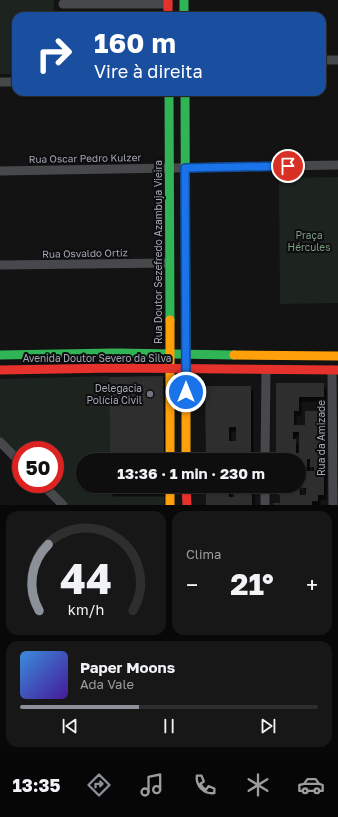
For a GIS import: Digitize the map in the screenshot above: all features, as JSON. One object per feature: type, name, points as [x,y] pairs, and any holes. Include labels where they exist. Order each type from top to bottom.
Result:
[{"type":"street","points":[[184,0],[184,12]]},
{"type":"street","points":[[63,4],[168,2]]},
{"type":"street","points":[[326,60],[338,60]]},
{"type":"street","points":[[0,82],[12,82]]},
{"type":"street","name":"Rua Doutor Sezefredo Azambuja Vieira","points":[[169,96],[170,453]]},
{"type":"street","points":[[185,96],[186,453]]},
{"type":"street","name":"Rua Oscar Pedro Kulzer","points":[[0,170],[338,165]]},
{"type":"street","name":"Rua Osvaldo Ortiz","points":[[0,265],[169,263]]},
{"type":"street","points":[[116,353],[117,368]]},
{"type":"street","name":"Avenida Doutor Severo da Silva","points":[[0,355],[116,353],[338,356]]},
{"type":"street","name":"Avenida Doutor Severo da Silva","points":[[0,370],[117,368],[186,368],[266,371],[335,370]]},
{"type":"street","name":"Rua da Amizade","points":[[333,505],[335,370]]},
{"type":"street","points":[[265,453],[266,371]]},
{"type":"street","points":[[0,442],[12,454]]},
{"type":"street","points":[[51,493],[63,505]]},
{"type":"street","points":[[170,493],[170,505]]},
{"type":"street","points":[[186,493],[186,505]]},
{"type":"street","points":[[265,493],[265,505]]},
{"type":"green space","points":[[0,0],[54,0],[54,12],[12,12],[12,74],[0,74]]},
{"type":"green space","name":"Praça Hércules","points":[[338,177],[338,303],[280,304],[279,178]]},
{"type":"green space","points":[[109,376],[110,453],[76,453],[76,493],[164,493],[164,505],[68,505],[56,493],[64,493],[64,441],[12,441],[12,449],[0,438],[0,379]]},
{"type":"building","points":[[163,376],[164,453],[110,453],[109,377]]},
{"type":"building","points":[[276,383],[324,383],[324,397],[299,397],[299,411],[294,411],[294,425],[305,425],[305,411],[324,411],[324,495],[318,495],[318,501],[312,501],[312,505],[273,505],[273,503],[280,503],[280,495],[278,495],[278,493],[300,493],[300,495],[306,495],[306,471],[314,471],[314,467],[310,467],[310,459],[307,459],[307,467],[306,453],[299,453],[299,432],[293,432],[293,439],[296,439],[296,453],[276,453]]},
{"type":"building","points":[[205,386],[251,386],[251,453],[206,453]],"holes":[[[229,427],[236,427],[236,441],[229,441]]]},
{"type":"building","points":[[206,493],[229,493],[229,497],[234,497],[234,493],[252,493],[252,505],[206,505]]},
{"type":"traffic: fast","points":[[184,0],[184,12]]},
{"type":"traffic: fast","points":[[169,96],[170,320]]},
{"type":"traffic: fast","points":[[185,96],[186,369]]},
{"type":"traffic: fast","points":[[0,355],[116,353],[234,355]]},
{"type":"traffic: slow","points":[[170,320],[170,453]]},
{"type":"traffic: slow","points":[[234,355],[338,356]]},
{"type":"traffic: slow","points":[[186,369],[186,453]]},
{"type":"traffic: slow","points":[[170,493],[170,505]]},
{"type":"traffic: jam","points":[[168,0],[168,12]]},
{"type":"traffic: jam","points":[[0,370],[117,368],[338,370]]},
{"type":"traffic: jam","points":[[186,493],[187,505]]},
{"type":"place","name":"Delegacia Polícia Civil","points":[[150,394]]},
{"type":"route","points":[[186,392],[185,168],[288,166]]}]
